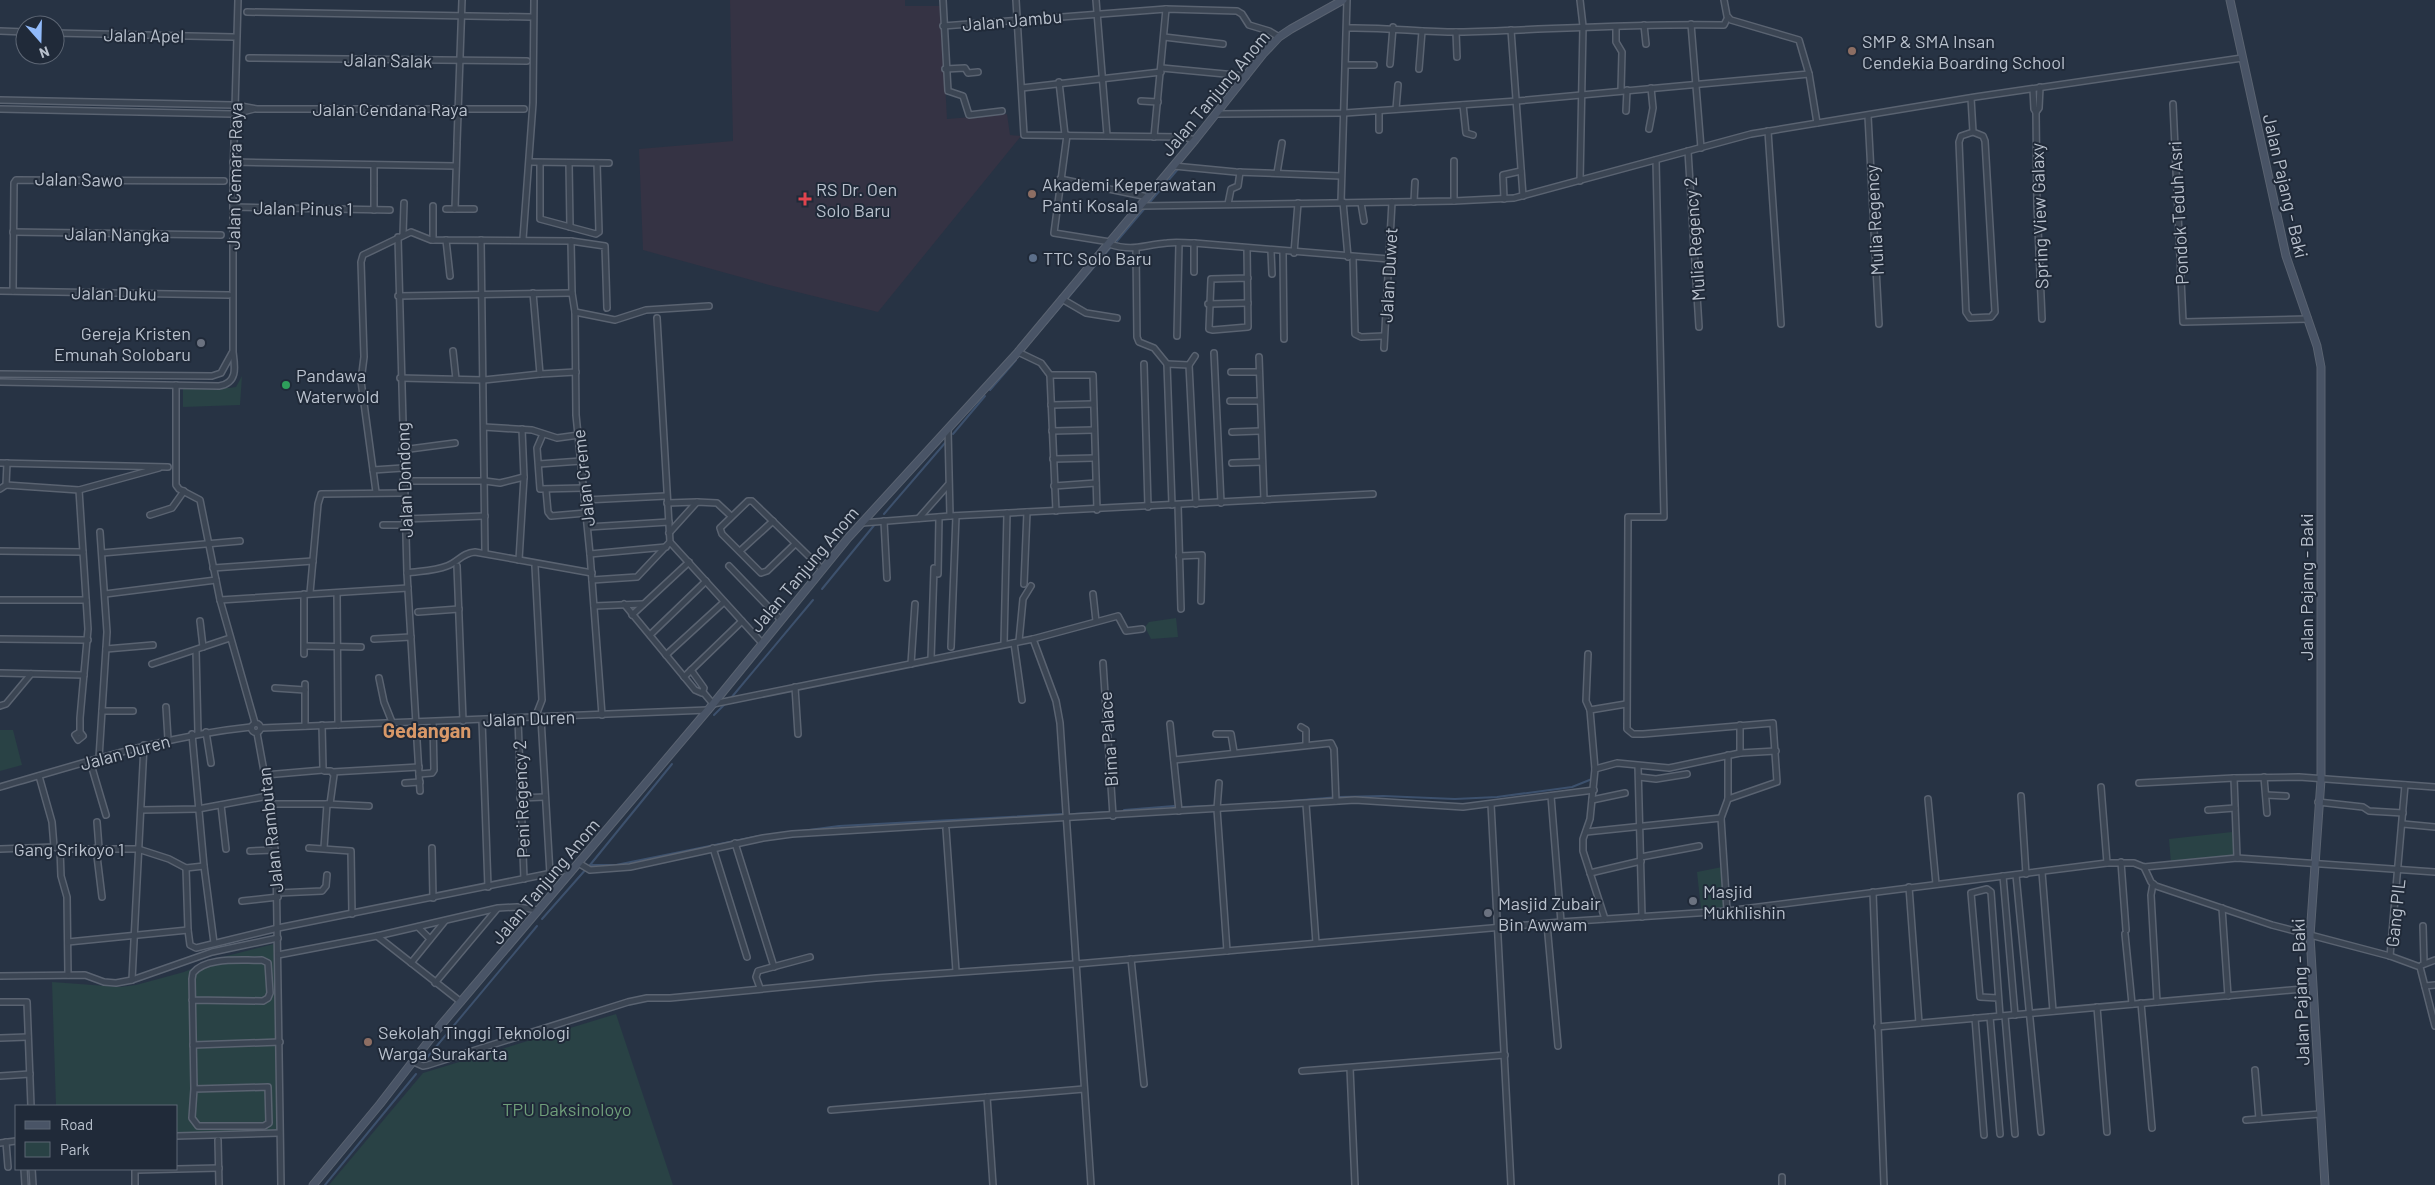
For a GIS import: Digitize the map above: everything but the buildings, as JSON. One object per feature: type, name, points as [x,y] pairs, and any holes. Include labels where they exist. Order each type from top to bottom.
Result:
[{"type":"main road","name":"Jalan Tanjung Anom","points":[[313,1185],[538,910],[565,880],[580,868],[822,569],[861,523],[1018,352],[1196,140],[1279,37],[1343,0]]},
{"type":"main road","name":"Jalan Pajang - Baki","points":[[2230,0],[2286,256],[2319,353],[2322,371],[2321,777],[2310,936],[2325,1185]]},
{"type":"street","name":"Jalan Cemara Raya","points":[[0,382],[219,386],[227,384],[235,372],[232,352],[233,207],[238,0]]},
{"type":"street","points":[[455,208],[462,0]]},
{"type":"street","points":[[523,239],[530,162],[534,0]]},
{"type":"street","points":[[943,0],[945,69],[948,91],[962,96],[968,115],[1002,111]]},
{"type":"street","points":[[1016,0],[1024,135],[1183,137],[1196,140]]},
{"type":"street","points":[[1096,0],[1107,135]]},
{"type":"street","points":[[1347,0],[1341,176],[1342,202],[1351,257],[1355,334],[1360,337],[1384,336]]},
{"type":"street","points":[[1580,0],[1583,26],[1580,180]]},
{"type":"street","points":[[1724,0],[1728,17],[1733,22],[1796,38],[1803,47],[1817,123]]},
{"type":"street","points":[[1154,137],[1166,9]]},
{"type":"street","name":"Jalan Jambu","points":[[943,26],[1016,22],[1097,13],[1166,9],[1237,10],[1242,14],[1247,24],[1270,31],[1279,37]]},
{"type":"street","points":[[247,12],[531,17]]},
{"type":"street","points":[[1346,28],[1393,28],[1456,32],[1583,26],[1724,25],[1728,17]]},
{"type":"street","points":[[1691,24],[1701,148]]},
{"type":"street","points":[[1644,25],[1646,44]]},
{"type":"street","points":[[1616,27],[1616,42],[1622,52],[1626,110]]},
{"type":"street","points":[[1390,64],[1393,28]]},
{"type":"street","points":[[1511,30],[1523,196]]},
{"type":"street","points":[[0,31],[15,32]]},
{"type":"street","points":[[1419,69],[1422,31]]},
{"type":"street","points":[[1456,32],[1457,57]]},
{"type":"street","name":"Jalan Apel","points":[[65,33],[234,37]]},
{"type":"street","points":[[1164,37],[1223,44]]},
{"type":"street","name":"Jalan Salak","points":[[249,58],[527,61]]},
{"type":"street","points":[[1141,206],[1504,199],[1523,196],[1768,131],[2033,88],[2242,58]]},
{"type":"street","points":[[1346,65],[1374,65]]},
{"type":"street","points":[[945,69],[965,68],[968,73],[978,72]]},
{"type":"street","points":[[1022,88],[1161,70],[1246,76]]},
{"type":"street","points":[[1217,114],[1379,111],[1517,101],[1809,74]]},
{"type":"street","points":[[1059,82],[1066,135],[1054,233],[1110,243],[1126,249],[1194,243],[1294,253],[1389,259]]},
{"type":"street","points":[[1396,109],[1398,85]]},
{"type":"street","points":[[1649,128],[1653,108],[1651,88]]},
{"type":"street","name":"Spring View Galaxy","points":[[2033,88],[2036,112],[2037,205],[2042,319]]},
{"type":"street","name":"Spring View Galaxy","points":[[2036,112],[2040,88]]},
{"type":"street","points":[[1971,98],[1973,132]]},
{"type":"street","name":"Jalan Cendana Raya","points":[[0,100],[234,105],[256,109],[524,109]]},
{"type":"street","points":[[1141,101],[1158,102]]},
{"type":"street","points":[[98,110],[99,102]]},
{"type":"street","points":[[1463,104],[1466,133],[1473,135]]},
{"type":"street","name":"Pondok Teduh Asri","points":[[2172,104],[2183,322],[2308,319]]},
{"type":"street","name":"Jalan Cendana Raya","points":[[0,109],[234,114],[256,109]]},
{"type":"street","points":[[1379,111],[1380,130]]},
{"type":"street","name":"Mulia Regency","points":[[1868,116],[1879,324]]},
{"type":"street","points":[[1768,131],[1781,324]]},
{"type":"street","points":[[1973,132],[1983,136],[1985,141],[1995,312],[1991,317],[1970,318],[1966,312],[1959,142],[1962,136],[1973,132]]},
{"type":"street","points":[[1277,173],[1282,143]]},
{"type":"street","name":"Mulia Regency 2","points":[[1688,151],[1700,327]]},
{"type":"street","points":[[1656,160],[1664,517],[1628,517],[1627,729],[1633,734],[1773,723],[1778,779],[1776,784],[1728,799]]},
{"type":"street","points":[[1454,161],[1454,201]]},
{"type":"street","points":[[234,162],[456,166]]},
{"type":"street","points":[[530,162],[609,163]]},
{"type":"street","points":[[540,163],[540,219],[598,233],[597,163]]},
{"type":"street","points":[[569,163],[570,227]]},
{"type":"street","name":"Jalan Pinus 1","points":[[374,165],[374,210]]},
{"type":"street","points":[[1174,166],[1240,172],[1341,176]]},
{"type":"street","points":[[1504,199],[1503,175],[1521,171]]},
{"type":"street","points":[[1228,204],[1230,190],[1238,186],[1240,172]]},
{"type":"street","name":"Jalan Sawo","points":[[13,291],[14,183],[19,179],[224,180]]},
{"type":"street","points":[[1060,179],[1148,197]]},
{"type":"street","points":[[1414,202],[1415,182]]},
{"type":"street","name":"Jalan Duwet","points":[[1384,348],[1392,202]]},
{"type":"street","name":"Jalan Dondong","points":[[404,203],[400,236],[398,296],[400,378],[407,573],[420,791]]},
{"type":"street","points":[[1294,253],[1298,203]]},
{"type":"street","points":[[1361,203],[1364,222]]},
{"type":"street","points":[[433,206],[433,240]]},
{"type":"street","name":"Jalan Pinus 1","points":[[233,207],[390,210]]},
{"type":"street","points":[[446,209],[474,209]]},
{"type":"street","name":"Jalan Nangka","points":[[14,232],[221,236]]},
{"type":"street","points":[[376,492],[361,381],[364,356],[361,262],[365,254],[400,236],[413,232],[433,240],[571,240],[605,246],[607,308]]},
{"type":"street","points":[[446,240],[450,276]]},
{"type":"street","points":[[481,240],[485,553]]},
{"type":"street","name":"Jalan Creme","points":[[571,240],[572,293],[575,312],[576,415],[592,573],[602,715]]},
{"type":"street","points":[[1177,336],[1179,243]]},
{"type":"street","points":[[1194,243],[1194,272]]},
{"type":"street","points":[[1247,248],[1248,278],[1247,328],[1213,330],[1208,327],[1209,282],[1212,278],[1248,278]]},
{"type":"street","points":[[1136,249],[1137,337],[1139,342],[1154,348],[1167,364],[1181,609]]},
{"type":"street","points":[[1271,251],[1272,274]]},
{"type":"street","points":[[1283,252],[1284,339]]},
{"type":"street","name":"Jalan Duku","points":[[0,291],[228,295]]},
{"type":"street","points":[[534,293],[540,374]]},
{"type":"street","points":[[398,296],[572,293]]},
{"type":"street","points":[[1062,299],[1086,313],[1117,318]]},
{"type":"street","points":[[1208,304],[1248,303]]},
{"type":"street","points":[[575,312],[615,320],[646,310],[709,306]]},
{"type":"street","points":[[592,580],[636,577],[670,542],[657,318]]},
{"type":"street","points":[[453,350],[456,379]]},
{"type":"street","points":[[0,374],[217,375],[222,371],[232,352]]},
{"type":"street","points":[[1018,352],[1041,363],[1050,376],[1056,512]]},
{"type":"street","points":[[1214,353],[1221,503]]},
{"type":"street","points":[[1195,356],[1189,364],[1196,504]]},
{"type":"street","points":[[1258,356],[1264,500]]},
{"type":"street","points":[[1144,364],[1148,507]]},
{"type":"street","points":[[1167,364],[1189,364]]},
{"type":"street","points":[[400,378],[484,380],[576,372]]},
{"type":"street","points":[[1231,372],[1259,372]]},
{"type":"street","points":[[41,383],[42,374]]},
{"type":"street","points":[[1050,376],[1092,374],[1097,510]]},
{"type":"street","points":[[184,385],[185,376]]},
{"type":"street","points":[[176,385],[176,484],[179,489],[200,500],[207,543],[253,725],[252,731],[259,730]]},
{"type":"street","points":[[1230,401],[1260,402]]},
{"type":"street","points":[[1051,405],[1093,404]]},
{"type":"street","points":[[484,427],[522,429],[557,438],[579,435]]},
{"type":"street","points":[[519,560],[524,478],[522,429]]},
{"type":"street","points":[[948,429],[950,516]]},
{"type":"street","points":[[1052,431],[1094,430]]},
{"type":"street","points":[[1232,432],[1260,431]]},
{"type":"street","points":[[543,434],[537,448],[539,488],[546,490],[584,488]]},
{"type":"street","points":[[402,450],[455,443]]},
{"type":"street","points":[[1053,459],[1095,458]]},
{"type":"street","points":[[538,464],[582,461]]},
{"type":"street","points":[[1232,463],[1262,462]]},
{"type":"street","points":[[0,463],[168,467]]},
{"type":"street","points":[[6,485],[7,463]]},
{"type":"street","points":[[0,489],[6,485],[79,490],[159,468]]},
{"type":"street","points":[[373,470],[403,468]]},
{"type":"street","points":[[404,481],[484,481],[500,483],[524,478]]},
{"type":"street","points":[[1054,486],[1096,484]]},
{"type":"street","points":[[920,518],[948,485]]},
{"type":"street","points":[[79,490],[88,640],[80,732]]},
{"type":"street","points":[[546,490],[548,512],[551,516],[586,513]]},
{"type":"street","points":[[150,515],[172,508],[184,491]]},
{"type":"street","points":[[310,594],[318,504],[321,494],[404,493]]},
{"type":"street","points":[[861,523],[950,516],[1097,510],[1373,494]]},
{"type":"street","points":[[585,500],[666,496]]},
{"type":"street","points":[[795,544],[767,572],[759,571],[720,531],[721,526],[750,501],[822,569]]},
{"type":"street","points":[[670,533],[697,502]]},
{"type":"street","points":[[667,503],[716,503],[731,516]]},
{"type":"street","points":[[1024,584],[1027,512]]},
{"type":"street","points":[[1004,644],[1007,513]]},
{"type":"street","points":[[383,525],[485,516]]},
{"type":"street","points":[[951,647],[956,516]]},
{"type":"street","points":[[938,574],[939,517]]},
{"type":"street","points":[[740,551],[773,521]]},
{"type":"street","points":[[884,521],[887,578]]},
{"type":"street","points":[[588,527],[668,522]]},
{"type":"street","points":[[99,758],[106,649],[106,594],[100,532]]},
{"type":"street","points":[[102,553],[240,541]]},
{"type":"street","points":[[670,542],[762,644]]},
{"type":"street","points":[[590,554],[666,547]]},
{"type":"street","points":[[0,551],[83,552]]},
{"type":"street","points":[[407,573],[446,567],[455,563],[466,553],[485,553],[592,573]]},
{"type":"street","points":[[1179,556],[1202,554],[1201,601]]},
{"type":"street","points":[[213,568],[313,561]]},
{"type":"street","points":[[632,615],[689,562]]},
{"type":"street","points":[[457,566],[463,721]]},
{"type":"street","points":[[535,566],[542,700],[535,718]]},
{"type":"street","points":[[730,566],[781,620]]},
{"type":"street","points":[[931,659],[934,568]]},
{"type":"street","points":[[106,594],[216,580]]},
{"type":"street","points":[[650,635],[706,582]]},
{"type":"street","points":[[1022,700],[1016,642],[1023,599],[1032,586]]},
{"type":"street","points":[[220,600],[408,588]]},
{"type":"street","points":[[337,592],[338,725]]},
{"type":"street","points":[[304,594],[304,654]]},
{"type":"street","points":[[1093,594],[1096,621]]},
{"type":"street","points":[[0,600],[86,600]]},
{"type":"street","points":[[666,655],[724,602]]},
{"type":"street","points":[[624,604],[684,677],[698,692],[703,692]]},
{"type":"street","points":[[594,606],[644,604]]},
{"type":"street","points":[[911,664],[916,604]]},
{"type":"street","points":[[418,612],[459,609]]},
{"type":"street","name":"Jalan Duren","points":[[259,730],[392,722],[602,715],[711,707],[724,702],[1016,642],[1118,616],[1126,631],[1142,629]]},
{"type":"street","points":[[200,620],[203,647]]},
{"type":"street","points":[[684,677],[742,621]]},
{"type":"street","points":[[374,639],[411,637]]},
{"type":"street","points":[[152,664],[230,638]]},
{"type":"street","points":[[1033,638],[1059,712],[1091,1185]]},
{"type":"street","points":[[0,639],[88,640]]},
{"type":"street","points":[[106,649],[153,645]]},
{"type":"street","points":[[305,646],[361,647]]},
{"type":"street","points":[[196,650],[198,733]]},
{"type":"street","points":[[1588,654],[1586,701],[1590,710],[1595,769],[1590,819],[1583,851],[1605,919]]},
{"type":"street","name":"Bima Palace","points":[[1103,663],[1113,816]]},
{"type":"street","points":[[691,670],[703,684],[703,692],[711,707]]},
{"type":"street","points":[[0,673],[84,675]]},
{"type":"street","points":[[0,706],[6,704],[31,674]]},
{"type":"street","points":[[379,678],[385,707],[392,722]]},
{"type":"street","points":[[305,684],[306,726]]},
{"type":"street","points":[[795,687],[798,734]]},
{"type":"street","points":[[275,688],[305,690]]},
{"type":"street","points":[[1590,710],[1626,704]]},
{"type":"street","points":[[166,707],[168,739]]},
{"type":"street","points":[[102,711],[133,711]]},
{"type":"street","points":[[541,718],[550,874]]},
{"type":"street","name":"Peni Regency 2","points":[[518,719],[524,879]]},
{"type":"street","points":[[482,720],[488,887]]},
{"type":"street","points":[[265,775],[323,770],[332,772],[419,770],[432,773],[434,770],[433,722]]},
{"type":"street","points":[[1170,724],[1178,811]]},
{"type":"street","points":[[253,725],[259,730]]},
{"type":"street","name":"Jalan Duren","points":[[0,787],[144,744],[192,734],[253,725]]},
{"type":"street","points":[[1740,725],[1740,753]]},
{"type":"street","points":[[322,726],[323,770]]},
{"type":"street","points":[[1301,727],[1306,730],[1306,744]]},
{"type":"street","name":"Jalan Rambutan","points":[[259,730],[270,804],[278,895],[281,1185]]},
{"type":"street","points":[[206,732],[211,764]]},
{"type":"street","points":[[192,734],[198,809],[214,943]]},
{"type":"street","points":[[1216,734],[1231,734],[1234,752]]},
{"type":"street","points":[[1174,760],[1323,742],[1332,744],[1336,798]]},
{"type":"street","points":[[132,980],[144,744]]},
{"type":"street","points":[[1595,769],[1617,763],[1669,768],[1740,753],[1776,751]]},
{"type":"street","points":[[1727,910],[1721,846],[1721,818],[1728,799],[1728,755]]},
{"type":"street","points":[[90,761],[106,815]]},
{"type":"street","points":[[1638,766],[1642,917]]},
{"type":"street","points":[[324,848],[332,772]]},
{"type":"street","points":[[1639,777],[1656,778],[1687,774]]},
{"type":"street","points":[[39,776],[52,822],[61,876],[67,894],[68,975]]},
{"type":"street","points":[[2264,777],[2267,813]]},
{"type":"street","points":[[2139,783],[2264,777],[2321,777],[2435,787]]},
{"type":"street","points":[[2234,778],[2238,858]]},
{"type":"street","points":[[405,783],[420,782]]},
{"type":"street","points":[[1219,783],[1217,809],[1227,951]]},
{"type":"street","name":"Gang PIL","points":[[2390,956],[2405,785]]},
{"type":"street","points":[[2101,787],[2107,863]]},
{"type":"street","points":[[204,866],[186,868],[188,930],[192,947],[580,868],[630,867],[712,848],[792,834],[1306,804],[1336,798],[1463,807],[1594,790]]},
{"type":"street","points":[[1592,800],[1625,793]]},
{"type":"street","points":[[2266,795],[2286,796]]},
{"type":"street","points":[[140,810],[198,809],[268,796]]},
{"type":"street","points":[[1552,796],[1561,922]]},
{"type":"street","points":[[2021,796],[2026,874]]},
{"type":"street","points":[[520,798],[545,797]]},
{"type":"street","points":[[1928,799],[1936,884]]},
{"type":"street","points":[[2318,802],[2363,807],[2370,811],[2403,813]]},
{"type":"street","points":[[270,804],[369,806]]},
{"type":"street","points":[[1306,804],[1316,943]]},
{"type":"street","points":[[1491,804],[1511,1185]]},
{"type":"street","points":[[221,805],[226,849]]},
{"type":"street","points":[[2208,810],[2235,808]]},
{"type":"street","points":[[1586,832],[1721,818]]},
{"type":"street","points":[[97,822],[97,848],[102,897]]},
{"type":"street","points":[[2403,824],[2435,827]]},
{"type":"street","points":[[946,829],[956,972]]},
{"type":"street","points":[[735,844],[774,967]]},
{"type":"street","points":[[1590,873],[1699,846]]},
{"type":"street","name":"Gang Srikoyo 1","points":[[0,850],[57,848],[138,849],[169,858],[186,868]]},
{"type":"street","points":[[309,848],[351,850],[352,914]]},
{"type":"street","points":[[432,848],[433,898]]},
{"type":"street","points":[[712,848],[747,958]]},
{"type":"street","points":[[250,851],[275,850]]},
{"type":"street","points":[[414,1062],[423,1066],[428,1065],[646,998],[670,998],[760,988],[1727,910],[2121,862],[2134,863],[2144,867],[2238,858],[2435,872]]},
{"type":"street","points":[[2121,862],[2132,1004]]},
{"type":"street","points":[[2144,867],[2153,884],[2151,895],[2157,1002]]},
{"type":"street","points":[[2042,872],[2053,1011]]},
{"type":"street","points":[[242,901],[322,891],[326,886],[327,875]]},
{"type":"street","points":[[2016,875],[2041,1132]]},
{"type":"street","points":[[2003,876],[2014,1015]]},
{"type":"street","points":[[2153,884],[2310,936],[2390,956],[2420,967]]},
{"type":"street","points":[[1909,887],[1919,1023]]},
{"type":"street","points":[[1998,998],[1980,997],[1971,894],[1987,889],[1990,892],[1998,998],[2002,1016],[2015,1134]]},
{"type":"street","points":[[1873,892],[1884,1185]]},
{"type":"street","points":[[278,955],[377,936],[498,908],[517,907],[538,910]]},
{"type":"street","points":[[435,983],[498,908]]},
{"type":"street","points":[[2222,908],[2228,996]]},
{"type":"street","points":[[411,963],[445,920]]},
{"type":"street","points":[[1547,924],[1558,1046]]},
{"type":"street","points":[[2420,967],[2424,962],[2424,926]]},
{"type":"street","points":[[418,927],[430,939]]},
{"type":"street","points":[[68,942],[135,937],[188,930]]},
{"type":"street","points":[[377,936],[435,983],[462,1002]]},
{"type":"street","points":[[0,976],[85,975],[108,983],[132,980],[212,952],[278,938]]},
{"type":"street","points":[[760,988],[756,973],[810,957]]},
{"type":"street","points":[[1131,959],[1144,1084]]},
{"type":"street","points":[[192,1000],[263,1001],[268,998],[270,993],[268,963],[262,960],[218,962],[196,970],[192,979],[192,1000],[194,1089],[192,1118],[198,1126],[264,1126],[270,1123],[268,1087],[194,1089]]},
{"type":"street","points":[[2424,962],[2435,960]]},
{"type":"street","points":[[2420,967],[2435,1026]]},
{"type":"street","points":[[2425,986],[2435,986]]},
{"type":"street","points":[[1877,1027],[2313,988]]},
{"type":"street","points":[[0,1002],[27,1002],[31,1105]]},
{"type":"street","points":[[2141,1003],[2152,1128]]},
{"type":"street","points":[[2097,1007],[2107,1132]]},
{"type":"street","points":[[1990,1017],[2000,1134]]},
{"type":"street","points":[[1974,1018],[1984,1135]]},
{"type":"street","points":[[0,1038],[28,1037]]},
{"type":"street","points":[[193,1044],[280,1042]]},
{"type":"street","points":[[1302,1071],[1504,1055]]},
{"type":"street","points":[[1350,1068],[1355,1185]]},
{"type":"street","points":[[2255,1070],[2259,1119]]},
{"type":"street","points":[[0,1076],[30,1074]]},
{"type":"street","points":[[831,1110],[1084,1089]]},
{"type":"street","points":[[987,1097],[993,1185]]},
{"type":"street","points":[[2246,1120],[2320,1114]]},
{"type":"street","points":[[178,1136],[280,1133]]},
{"type":"street","points":[[218,1140],[219,1185]]},
{"type":"street","points":[[3,1143],[8,1167]]},
{"type":"street","points":[[178,1169],[219,1168]]},
{"type":"street","points":[[24,1170],[25,1185]]},
{"type":"street","points":[[32,1170],[32,1185]]},
{"type":"street","points":[[135,1185],[136,1170]]},
{"type":"street","points":[[1782,1177],[1782,1185]]},
{"type":"shaded area","name":"RS Dr. Oen Solo Baru","points":[[730,0],[905,0],[905,6],[941,6],[947,119],[1007,114],[1010,135],[1021,136],[878,312],[769,285],[643,250],[639,149],[733,141]]},
{"type":"green space","points":[[242,376],[240,405],[183,407],[183,388],[236,387]]},
{"type":"green space","points":[[1176,618],[1178,637],[1151,639],[1145,627],[1149,622]]},
{"type":"green space","points":[[0,730],[13,730],[22,765],[0,771]]},
{"type":"green space","points":[[2232,832],[2235,856],[2171,863],[2169,839]]},
{"type":"green space","points":[[1722,867],[1725,907],[1701,909],[1697,872]]},
{"type":"green space","points":[[278,943],[281,1131],[178,1133],[178,1105],[56,1105],[52,982],[120,987],[136,985],[184,972],[211,960]]},
{"type":"green space","name":"TPU Daksinoloyo","points":[[616,1014],[673,1185],[329,1185],[423,1073]]},
{"type":"waterway","points":[[1150,202],[1178,169]]},
{"type":"waterway","points":[[1117,241],[1145,208]]},
{"type":"waterway","points":[[1033,339],[1111,247]]},
{"type":"waterway","points":[[990,390],[1016,360]]},
{"type":"waterway","points":[[953,434],[985,396]]},
{"type":"waterway","points":[[884,514],[945,443]]},
{"type":"waterway","points":[[822,589],[876,523]]},
{"type":"waterway","points":[[731,698],[813,600]]},
{"type":"waterway","points":[[714,715],[726,703]]},
{"type":"waterway","points":[[590,865],[672,764]]},
{"type":"waterway","points":[[1290,801],[1383,796],[1455,799],[1497,797],[1572,787],[1592,779]]},
{"type":"waterway","points":[[1124,810],[1174,806]]},
{"type":"waterway","points":[[1182,807],[1215,806]]},
{"type":"waterway","points":[[1074,814],[1110,812]]},
{"type":"waterway","points":[[794,832],[839,826],[1063,814]]},
{"type":"waterway","points":[[590,865],[616,865],[759,836]]},
{"type":"waterway","points":[[542,919],[587,868]]},
{"type":"waterway","points":[[425,1060],[537,926]]},
{"type":"waterway","points":[[325,1185],[416,1074]]},
{"type":"place","name":"SMP & SMA Insan Cendekia Boarding School","points":[[1852,51]]},
{"type":"place","name":"Akademi Keperawatan Panti Kosala","points":[[1032,194]]},
{"type":"place","name":"RS Dr. Oen Solo Baru","points":[[805,199]]},
{"type":"place","name":"TTC Solo Baru","points":[[1033,258]]},
{"type":"place","name":"Gereja Kristen Emunah Solobaru","points":[[201,343]]},
{"type":"place","name":"Pandawa Waterwold","points":[[286,385]]},
{"type":"place","name":"Masjid Mukhlishin","points":[[1693,901]]},
{"type":"place","name":"Masjid Zubair Bin Awwam","points":[[1488,913]]},
{"type":"place","name":"Sekolah Tinggi Teknologi Warga Surakarta","points":[[368,1042]]},
{"type":"district","name":"Gedangan","points":[[427,730]]}]
